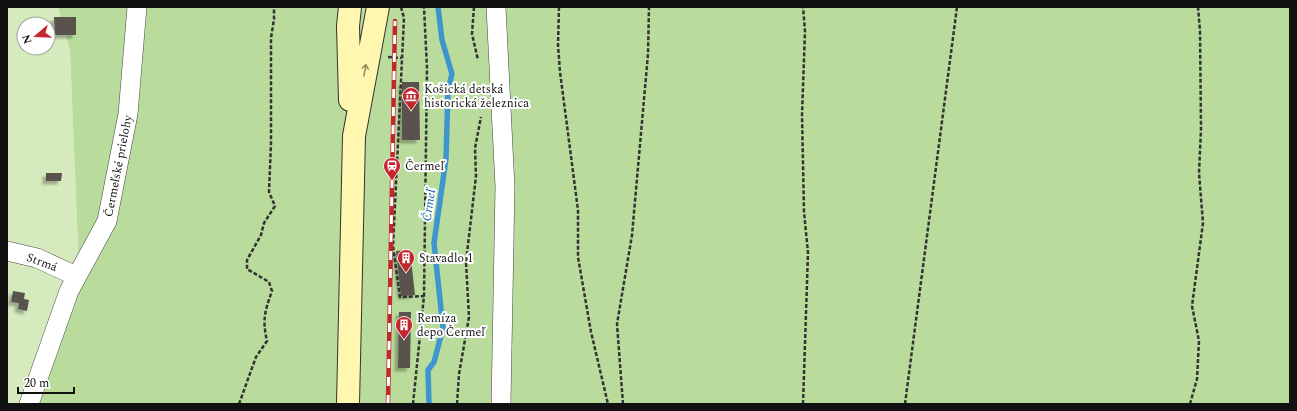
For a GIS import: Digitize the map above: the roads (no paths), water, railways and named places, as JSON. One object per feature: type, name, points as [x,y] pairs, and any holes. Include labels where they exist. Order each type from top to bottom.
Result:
[{"type":"main road","points":[[348,404],[354,136],[350,106],[348,26],[350,7]]},
{"type":"main road","points":[[353,7],[360,17],[376,14],[354,136]]},
{"type":"street","name":"Čermeľské prielohy","points":[[29,404],[53,334],[76,276],[107,221],[128,114],[137,7]]},
{"type":"street","points":[[496,7],[504,187],[501,404]]},
{"type":"street","name":"Strmá","points":[[7,251],[37,258],[76,276]]},
{"type":"waterway","name":"Črmeľ","points":[[429,404],[428,370],[434,362],[443,328],[434,243],[446,159],[448,90],[452,74],[442,40],[438,7]]},
{"type":"railway","points":[[388,404],[395,21]]},
{"type":"place","name":"Košická detská historická železnica","points":[[411,111]]},
{"type":"place","name":"Čermeľ","points":[[392,181]]},
{"type":"place","name":"Stavadlo 1","points":[[406,273]]},
{"type":"place","name":"Remíza depo Čermeľ","points":[[404,340]]}]
